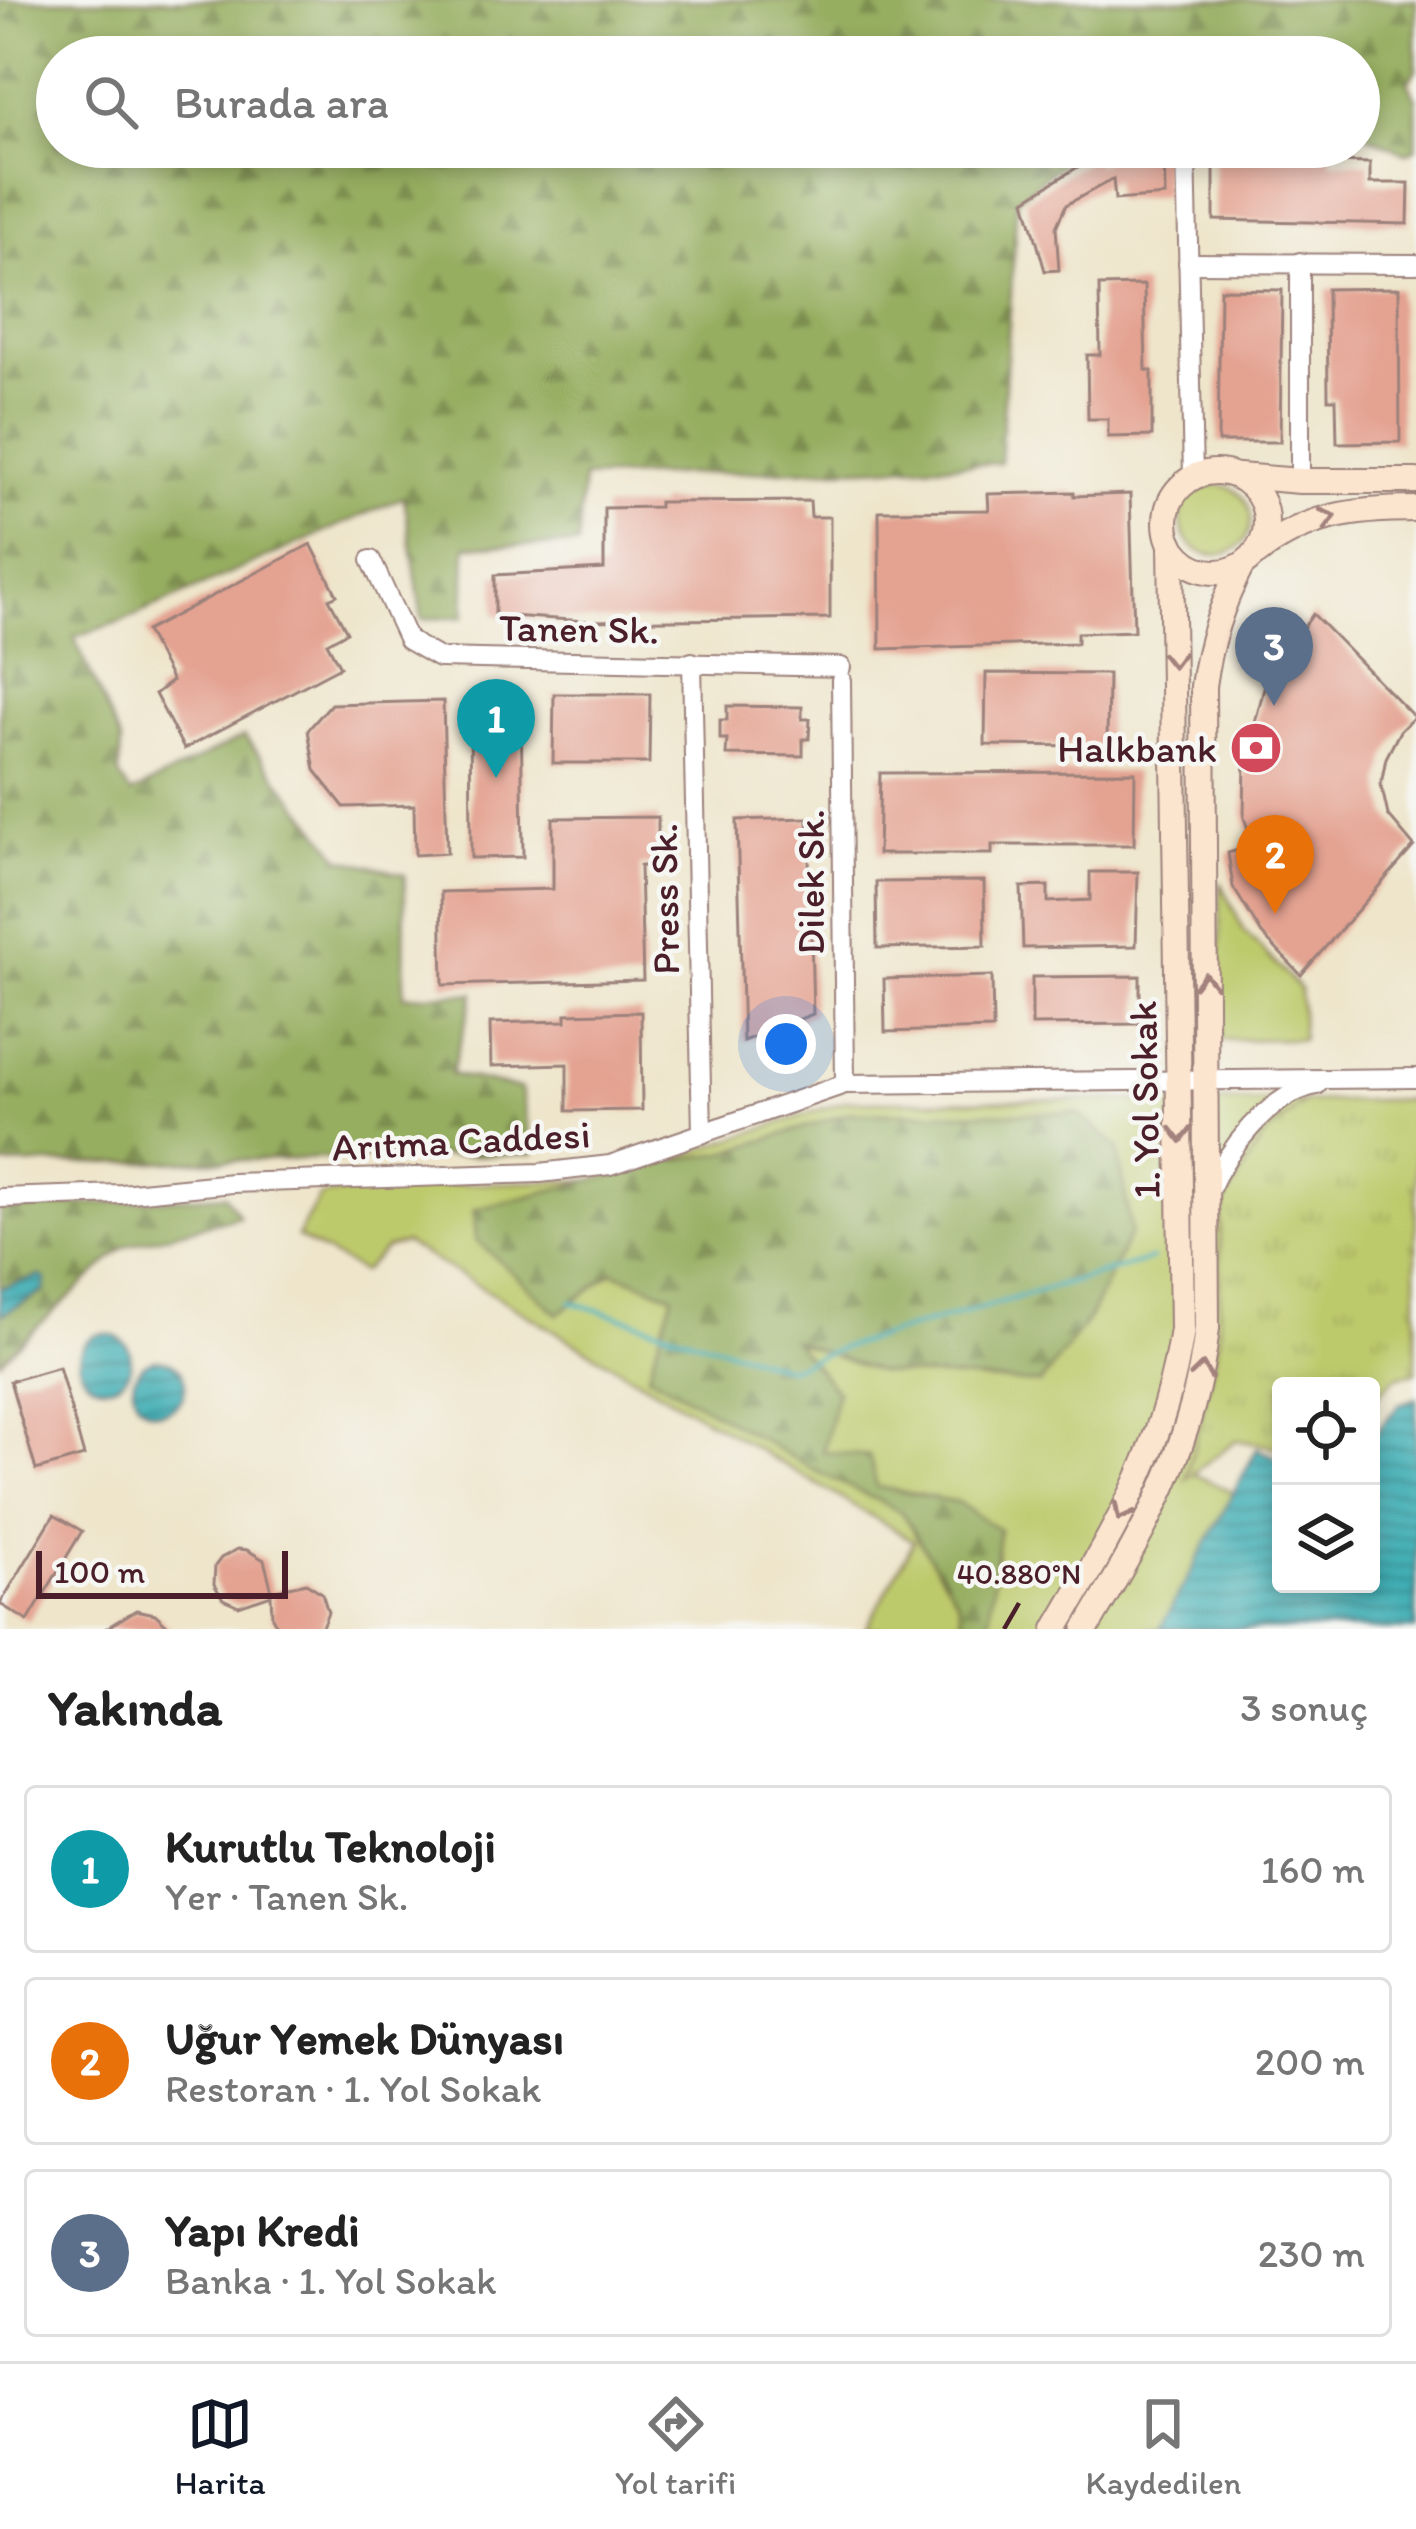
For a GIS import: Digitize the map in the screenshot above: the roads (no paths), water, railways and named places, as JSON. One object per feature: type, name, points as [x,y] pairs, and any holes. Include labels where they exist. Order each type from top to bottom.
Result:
[{"type":"main road","points":[[1193,478],[1218,472],[1300,481],[1416,481]]},
{"type":"main road","name":"1. Yol Sokak","points":[[1056,1629],[1124,1511],[1168,1406],[1182,1329],[1194,1080],[1203,686],[1208,647],[1222,604],[1264,537],[1264,506],[1245,481],[1231,474]]},
{"type":"main road","name":"1. Yol Sokak","points":[[1086,1629],[1143,1534],[1173,1469],[1198,1396],[1207,1328],[1167,514],[1181,487],[1193,478]]},
{"type":"main road","points":[[1171,543],[1193,567],[1226,571],[1300,526],[1327,516],[1416,508]]},
{"type":"street","points":[[1186,168],[1193,478]]},
{"type":"street","points":[[1300,262],[1300,481]]},
{"type":"street","points":[[1188,263],[1416,264]]},
{"type":"street","name":"Tanen Sk.","points":[[371,560],[408,640],[439,658],[692,662],[841,673]]},
{"type":"street","name":"Press Sk.","points":[[692,662],[702,1134]]},
{"type":"street","name":"Dilek Sk.","points":[[841,673],[845,1084]]},
{"type":"street","points":[[1204,1203],[1219,1172],[1267,1111],[1304,1087],[1349,1078]]},
{"type":"street","name":"Arıtma Caddesi","points":[[0,1198],[121,1194],[232,1183],[540,1173],[610,1165],[845,1084],[1416,1078]]},
{"type":"water","points":[[40,1276],[46,1279],[44,1291],[0,1315],[0,1288]]},
{"type":"water","points":[[105,1334],[123,1342],[131,1360],[123,1378],[105,1386],[87,1378],[79,1360],[87,1342]]},
{"type":"water","points":[[159,1360],[177,1368],[185,1386],[177,1404],[159,1412],[141,1404],[133,1386],[141,1368]]},
{"type":"water","points":[[1416,1398],[1416,1629],[1160,1629],[1257,1449],[1272,1455],[1272,1593],[1380,1593],[1380,1428],[1399,1404]]},
{"type":"waterway","points":[[571,1302],[789,1368],[841,1348],[1152,1259]]},
{"type":"place","name":"Yapı Kredi","points":[[1274,706]]},
{"type":"place","name":"Halkbank","points":[[1256,748]]},
{"type":"place","name":"Kurutlu Teknoloji","points":[[496,778]]},
{"type":"place","name":"Uğur Yemek Dünyası","points":[[1275,914]]}]
